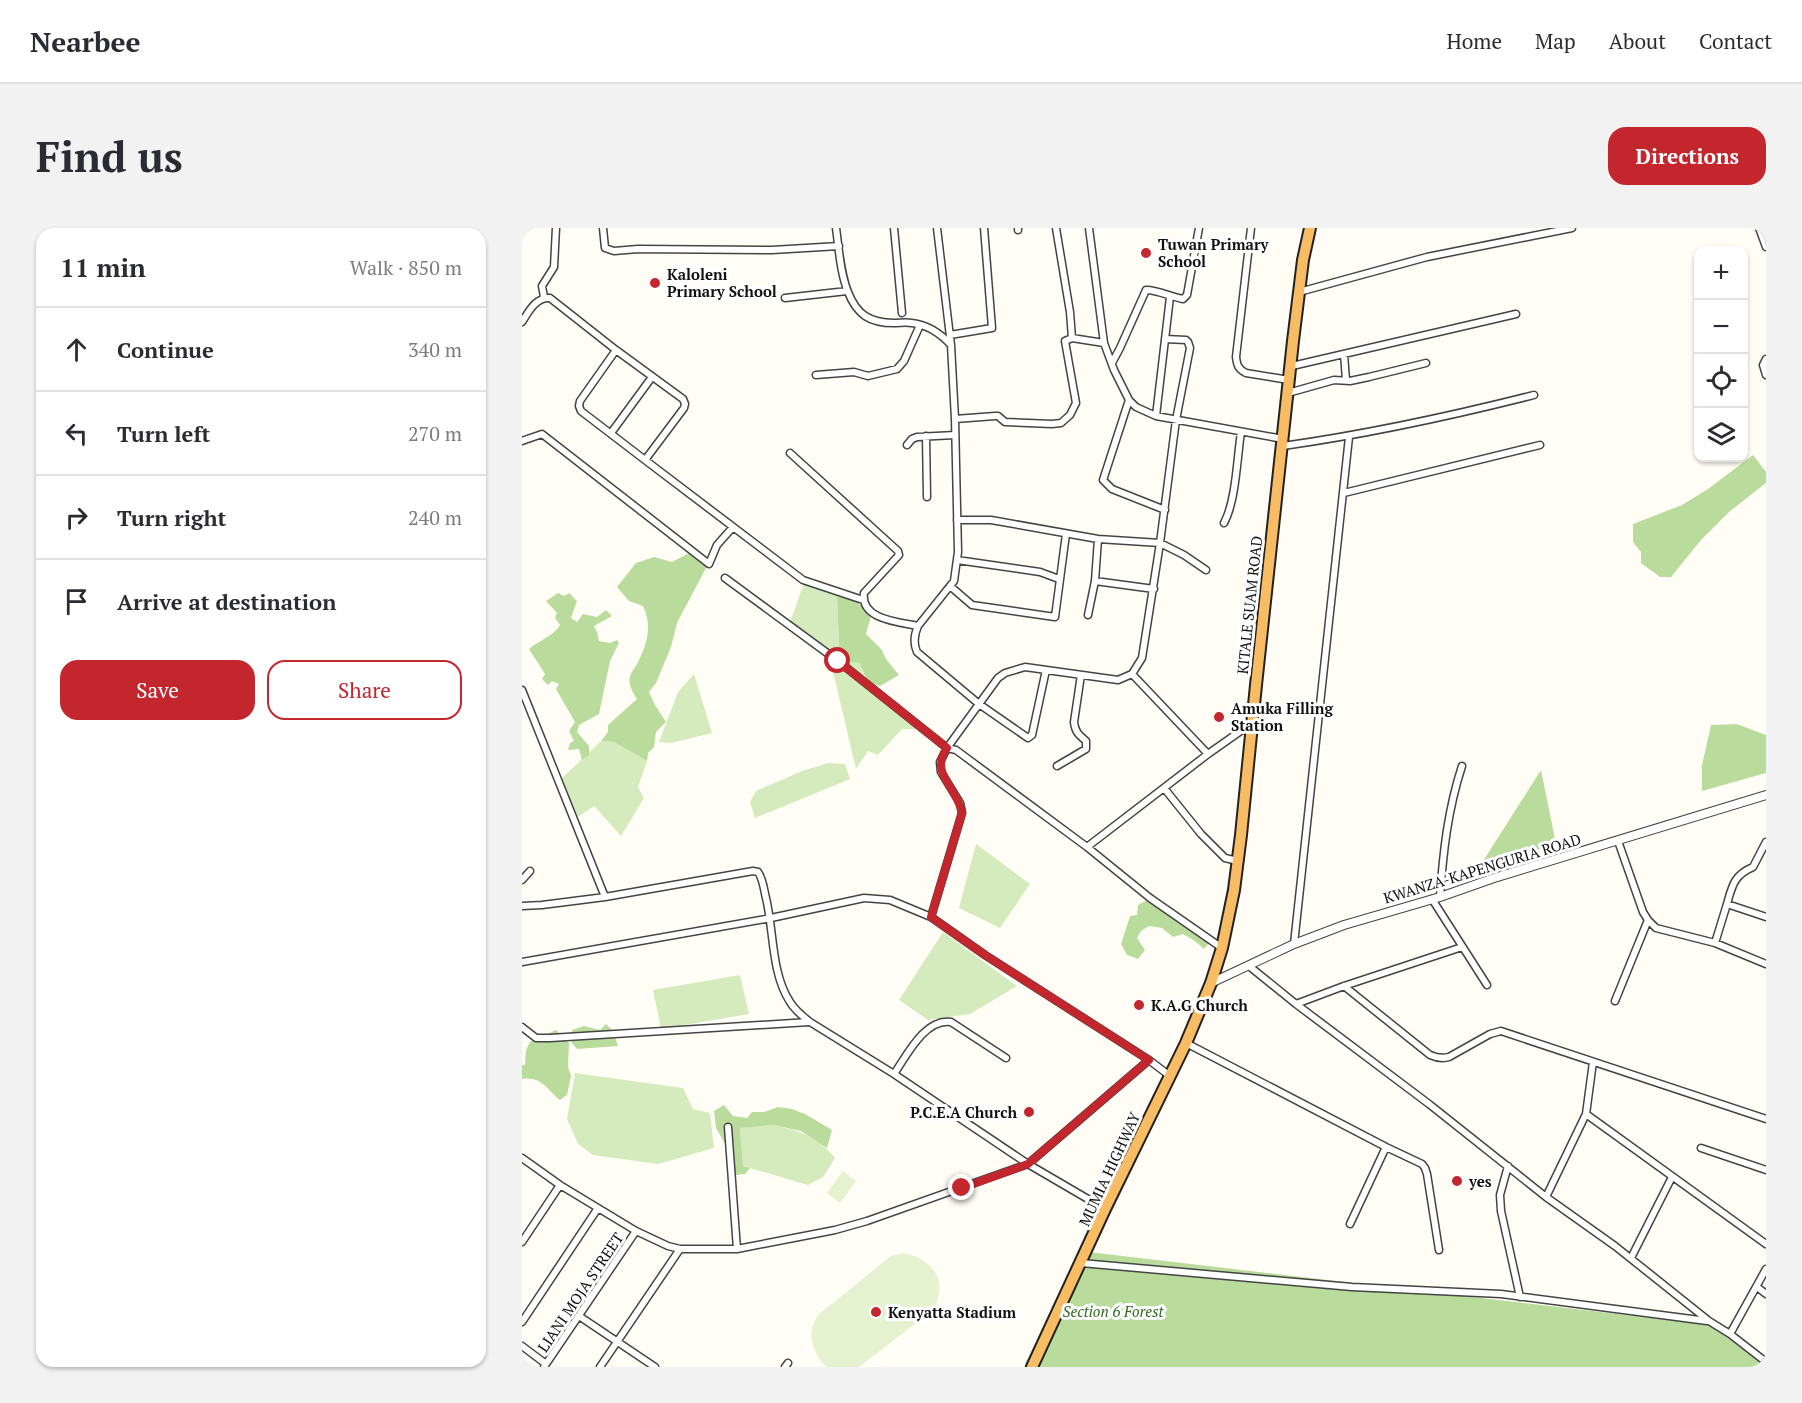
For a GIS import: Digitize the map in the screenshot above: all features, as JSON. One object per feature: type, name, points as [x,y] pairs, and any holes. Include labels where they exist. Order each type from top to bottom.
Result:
[{"type":"highway","name":"KITALE SUAM ROAD","points":[[1212,983],[1222,948],[1238,861],[1299,292],[1310,228]]},
{"type":"highway","name":"MUMIA HIGHWAY","points":[[1032,1367],[1105,1209],[1186,1043],[1212,983]]},
{"type":"street","points":[[544,297],[542,286],[554,267],[556,228]]},
{"type":"street","points":[[603,228],[605,248],[614,251],[638,249],[772,250],[839,246]]},
{"type":"street","points":[[836,228],[843,280],[859,311],[878,322],[913,323],[933,329],[951,345]]},
{"type":"street","points":[[894,228],[902,313]]},
{"type":"street","points":[[937,228],[951,345],[955,419],[957,560],[954,581],[918,626],[914,642],[917,652],[979,704],[1024,736],[1032,735],[1046,670]]},
{"type":"street","points":[[950,335],[992,328],[984,228]]},
{"type":"street","points":[[1056,228],[1069,301],[1072,338]]},
{"type":"street","points":[[1089,228],[1104,343],[1129,400],[1136,407],[1156,416],[1241,432],[1283,443],[1349,437],[1437,419],[1534,395]]},
{"type":"street","points":[[1112,363],[1146,290],[1151,289],[1170,297],[1183,299],[1189,291],[1199,228]]},
{"type":"street","points":[[1251,228],[1236,357],[1237,365],[1246,373],[1289,380]]},
{"type":"street","points":[[1299,292],[1427,257],[1572,228]]},
{"type":"street","points":[[1759,228],[1766,247]]},
{"type":"street","points":[[785,298],[847,291]]},
{"type":"street","points":[[522,322],[539,300],[544,297],[550,298],[683,399],[685,404],[645,460]]},
{"type":"street","points":[[1156,416],[1170,297]]},
{"type":"street","points":[[1292,366],[1516,314]]},
{"type":"street","points":[[816,375],[854,372],[868,376],[897,369],[920,325]]},
{"type":"street","points":[[955,419],[998,416],[1005,422],[1060,423],[1070,415],[1076,404],[1065,341],[1072,338],[1104,343]]},
{"type":"street","points":[[931,917],[962,813],[960,803],[941,772],[940,762],[947,748],[998,678],[1005,673],[1025,667],[1118,680],[1132,674],[1144,653],[1176,420],[1190,348],[1186,340],[1165,339]]},
{"type":"street","points":[[616,350],[580,401],[581,411],[803,580],[863,600],[870,611],[879,616],[918,626]]},
{"type":"street","points":[[1344,354],[1346,380]]},
{"type":"street","points":[[1766,359],[1763,365],[1766,375]]},
{"type":"street","points":[[1288,393],[1334,380],[1369,377],[1426,363]]},
{"type":"street","points":[[611,433],[652,377]]},
{"type":"street","points":[[1129,400],[1103,480],[1113,489],[1165,510]]},
{"type":"street","points":[[1224,523],[1233,494],[1241,432]]},
{"type":"street","points":[[522,441],[542,434],[709,564],[717,544],[734,527]]},
{"type":"street","points":[[907,445],[912,439],[926,436],[954,435]]},
{"type":"street","points":[[926,436],[927,496]]},
{"type":"street","points":[[1294,944],[1349,437]]},
{"type":"street","points":[[1344,493],[1540,445]]},
{"type":"street","points":[[790,453],[898,551],[899,555],[864,593],[863,600]]},
{"type":"street","points":[[957,520],[991,520],[1098,539],[1160,543],[1206,570]]},
{"type":"street","points":[[950,586],[972,604],[1054,616],[1066,534]]},
{"type":"street","points":[[1088,615],[1095,581],[1098,539]]},
{"type":"street","points":[[957,560],[1040,572],[1059,579]]},
{"type":"street","points":[[725,578],[838,661],[947,748],[956,750],[1087,847],[1150,897],[1222,948]]},
{"type":"street","points":[[1095,581],[1154,588]]},
{"type":"street","points":[[1132,674],[1208,754]]},
{"type":"street","points":[[1057,766],[1086,749],[1086,741],[1078,735],[1074,722],[1082,675]]},
{"type":"street","points":[[522,690],[606,897]]},
{"type":"street","points":[[1087,847],[1253,721]]},
{"type":"street","points":[[1462,765],[1454,790],[1436,898],[1462,947],[1488,985]]},
{"type":"street","points":[[1164,788],[1201,834],[1225,858],[1238,861]]},
{"type":"street","name":"KWANZA-KAPENGURIA ROAD","points":[[1212,983],[1294,944],[1344,925],[1766,795]]},
{"type":"street","points":[[1617,841],[1643,912],[1656,928],[1715,943],[1766,964]]},
{"type":"street","points":[[1715,943],[1731,888],[1743,870],[1753,867],[1766,842]]},
{"type":"street","points":[[522,906],[606,897],[756,871],[760,874],[771,918],[776,959],[782,982],[789,1001],[798,1012],[1028,1164],[1105,1209]]},
{"type":"street","points":[[522,880],[530,872]]},
{"type":"street","points":[[522,962],[771,918],[864,898],[890,900],[931,917],[1170,1076]]},
{"type":"street","points":[[1727,904],[1766,917]]},
{"type":"street","points":[[1615,1001],[1648,920]]},
{"type":"street","points":[[1296,1004],[1462,947]]},
{"type":"street","points":[[1249,966],[1546,1197],[1631,1258],[1709,1321],[1766,1362]]},
{"type":"street","points":[[1344,986],[1430,1055],[1437,1058],[1449,1057],[1490,1034],[1501,1031],[1766,1119]]},
{"type":"street","points":[[894,1074],[918,1040],[936,1023],[944,1021],[951,1022],[1006,1058]]},
{"type":"street","points":[[522,1027],[536,1038],[550,1038],[810,1022]]},
{"type":"street","points":[[1186,1043],[1386,1147],[1416,1160],[1425,1168],[1439,1250]]},
{"type":"street","points":[[522,1158],[598,1208],[668,1246],[680,1249],[737,1249],[835,1230],[867,1221],[1028,1164],[1149,1060]]},
{"type":"street","points":[[1546,1197],[1586,1114],[1593,1062]]},
{"type":"street","points":[[1586,1114],[1766,1244]]},
{"type":"street","points":[[728,1127],[737,1249]]},
{"type":"street","points":[[1350,1224],[1386,1147]]},
{"type":"street","points":[[1701,1148],[1766,1170]]},
{"type":"street","points":[[1508,1166],[1500,1195],[1501,1211],[1520,1297]]},
{"type":"street","points":[[1631,1258],[1672,1177]]},
{"type":"street","points":[[523,1238],[560,1185]]},
{"type":"street","points":[[522,1322],[598,1208]]},
{"type":"street","name":"LIANI MOJA STREET","points":[[545,1365],[636,1230]]},
{"type":"street","points":[[600,1367],[680,1249]]},
{"type":"street","points":[[1081,1263],[1352,1287],[1501,1294],[1709,1321]]},
{"type":"street","points":[[1730,1334],[1766,1269]]},
{"type":"street","points":[[1757,1287],[1766,1294]]},
{"type":"street","points":[[579,1316],[655,1367]]},
{"type":"street","points":[[522,1347],[545,1365]]},
{"type":"green space","points":[[1753,455],[1766,472],[1766,483],[1729,512],[1701,540],[1671,577],[1660,577],[1641,563],[1641,552],[1633,542],[1633,524],[1682,505],[1744,462],[1748,462],[1748,459]]},
{"type":"green space","points":[[689,553],[707,566],[677,623],[671,647],[656,683],[649,692],[666,722],[656,732],[654,747],[648,753],[647,761],[614,742],[601,741],[608,732],[608,725],[637,699],[630,685],[630,677],[642,653],[648,633],[643,606],[629,601],[617,587],[636,563],[654,557],[672,562]]},
{"type":"green space","points":[[804,583],[837,596],[839,647],[860,663],[864,677],[790,622]]},
{"type":"green space","points":[[558,593],[564,596],[569,593],[577,601],[571,618],[577,622],[583,614],[597,617],[606,610],[612,616],[594,626],[599,641],[610,643],[617,640],[619,643],[610,661],[599,714],[579,725],[577,732],[589,746],[589,755],[582,760],[579,749],[568,750],[570,743],[574,741],[569,731],[575,722],[556,689],[559,684],[552,681],[548,685],[542,679],[545,674],[529,649],[551,635],[560,625],[555,618],[557,613],[546,601]]},
{"type":"green space","points":[[837,596],[856,601],[871,616],[866,634],[882,650],[899,675],[880,686],[866,677],[860,663],[848,661],[839,647]]},
{"type":"green space","points":[[830,659],[919,729],[902,729],[878,755],[868,751],[856,769]]},
{"type":"green space","points":[[694,674],[712,733],[671,743],[659,742],[678,692]]},
{"type":"green space","points":[[1737,724],[1766,735],[1766,773],[1702,791],[1702,765],[1711,725]]},
{"type":"green space","points":[[601,741],[614,742],[647,761],[638,787],[644,798],[621,836],[594,806],[578,817],[561,779]]},
{"type":"green space","points":[[828,763],[845,764],[850,779],[755,818],[750,802],[756,791],[802,771]]},
{"type":"green space","points":[[1541,770],[1556,844],[1478,869]]},
{"type":"green space","points":[[976,844],[1030,884],[1000,928],[959,908]]},
{"type":"green space","points":[[1147,900],[1209,943],[1204,949],[1183,934],[1173,937],[1162,928],[1149,926],[1141,931],[1137,938],[1145,950],[1138,959],[1127,955],[1121,944],[1130,916],[1137,915],[1138,905]]},
{"type":"green space","points":[[943,932],[1017,986],[970,1014],[928,1020],[899,1000]]},
{"type":"green space","points":[[740,975],[749,1014],[661,1029],[653,990]]},
{"type":"green space","points":[[606,1024],[613,1031],[618,1046],[577,1049],[572,1043],[572,1030],[584,1026],[600,1030]]},
{"type":"green space","points":[[556,1030],[569,1043],[568,1067],[571,1076],[567,1095],[560,1100],[539,1081],[522,1079],[522,1065],[525,1065],[526,1050],[530,1042]]},
{"type":"green space","points":[[575,1073],[683,1088],[693,1109],[710,1113],[714,1148],[658,1164],[593,1155],[578,1144],[567,1119]]},
{"type":"green space","points":[[724,1105],[733,1116],[747,1118],[752,1112],[764,1112],[778,1107],[805,1114],[832,1130],[827,1148],[801,1131],[774,1125],[740,1128],[743,1166],[750,1168],[745,1174],[736,1175],[727,1147],[716,1128],[714,1111]]},
{"type":"green space","points":[[774,1125],[808,1136],[822,1144],[835,1158],[823,1177],[808,1185],[743,1166],[740,1128]]},
{"type":"green space","points":[[843,1171],[856,1181],[840,1203],[827,1193]]},
{"type":"green space","name":"Section 6 Forest","points":[[1080,1251],[1728,1327],[1766,1357],[1766,1367],[1024,1367]]},
{"type":"green space","name":"Kenyatta Stadium","points":[[904,1253],[923,1261],[936,1273],[939,1289],[934,1309],[859,1367],[825,1366],[812,1340],[813,1325],[818,1315],[891,1256]]},
{"type":"place","name":"Tuwan Primary School","points":[[1146,253]]},
{"type":"place","name":"Kaloleni Primary School","points":[[655,283]]},
{"type":"place","name":"Amuka Filling Station","points":[[1219,717]]},
{"type":"place","name":"K.A.G Church","points":[[1139,1005]]},
{"type":"place","name":"P.C.E.A Church","points":[[1029,1112]]},
{"type":"place","name":"yes","points":[[1457,1181]]},
{"type":"place","name":"Kenyatta Stadium","points":[[876,1312]]},
{"type":"route","points":[[838,661],[947,748],[940,762],[941,772],[955,792],[962,813],[931,917],[985,955],[1149,1060],[1028,1164],[962,1188]]}]
